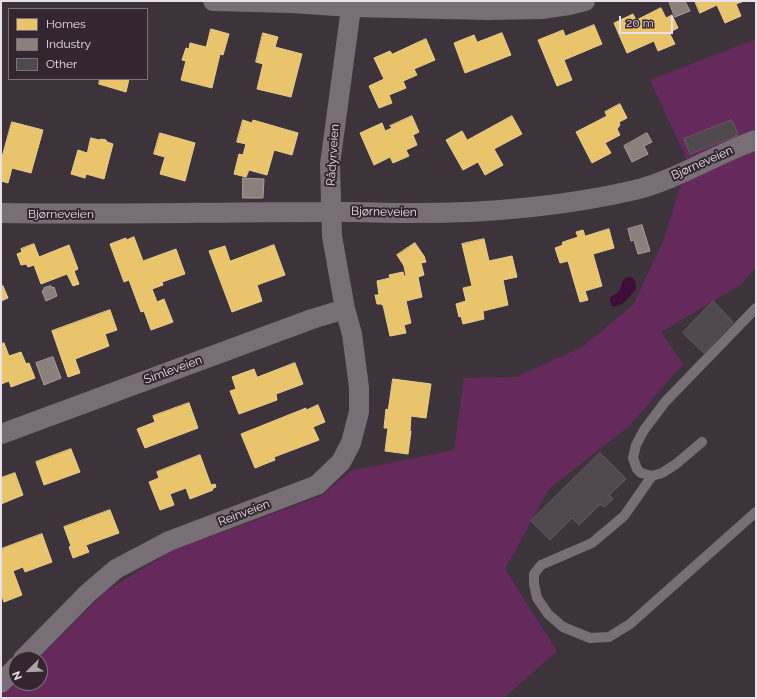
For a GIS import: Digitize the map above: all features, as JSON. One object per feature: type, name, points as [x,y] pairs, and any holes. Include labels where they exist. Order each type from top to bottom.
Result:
[{"type":"street","points":[[213,1],[352,4],[489,10],[534,9],[569,5],[585,1]]},
{"type":"street","name":"Rådyrveien","points":[[345,308],[332,236],[330,164],[347,27],[352,4]]},
{"type":"street","name":"Bjørneveien","points":[[1,213],[331,212],[399,214],[476,212],[533,208],[637,190],[662,181],[756,140]]},
{"type":"street","name":"Simleveien","points":[[1,434],[345,308]]},
{"type":"street","name":"Reinveien","points":[[31,651],[88,593],[116,569],[169,541],[317,485],[341,462],[351,443],[359,412],[359,387],[352,334],[345,308]]},
{"type":"street","points":[[1,683],[8,676]]},
{"type":"lane","points":[[702,442],[676,464],[662,473],[652,476],[641,473],[637,470],[633,458],[636,445],[644,430],[665,402],[756,308]]},
{"type":"lane","points":[[652,476],[624,516],[592,543],[541,565],[534,574],[534,584],[537,598],[548,614],[563,627],[590,638],[609,637],[630,624],[756,512]]},
{"type":"shaded area","points":[[756,39],[756,267],[742,284],[661,332],[683,364],[629,426],[549,489],[505,569],[557,651],[504,698],[1,698],[1,696],[8,689],[8,691],[48,691],[48,651],[46,651],[106,591],[171,551],[321,496],[351,471],[454,450],[464,378],[516,377],[582,347],[633,305],[664,239],[688,162],[650,80]]},
{"type":"shaded area","points":[[629,277],[633,278],[635,281],[636,288],[629,298],[623,303],[612,306],[610,297],[618,292],[624,279]]},
{"type":"building: Homes","points":[[695,1],[744,1],[736,4],[741,16],[725,23],[717,5],[700,13]]},
{"type":"building: Homes","points":[[661,8],[666,18],[672,15],[678,28],[670,34],[675,44],[658,51],[654,41],[627,53],[614,23],[633,14],[636,20]]},
{"type":"building: Homes","points":[[594,25],[602,44],[564,60],[572,80],[557,86],[538,40],[563,30],[565,36]]},
{"type":"building: Homes","points":[[211,29],[229,34],[223,55],[220,54],[212,88],[181,80],[186,61],[182,60],[186,48],[189,49],[190,43],[206,47]]},
{"type":"building: Homes","points":[[263,33],[278,37],[275,47],[302,54],[291,97],[257,89],[263,64],[256,62]]},
{"type":"building: Homes","points":[[502,33],[511,55],[465,73],[454,43],[474,35],[477,42]]},
{"type":"building: Homes","points":[[426,39],[435,60],[414,69],[417,75],[403,81],[406,88],[389,95],[392,103],[379,108],[369,86],[384,79],[374,58],[390,51],[392,54]]},
{"type":"building: Homes","points":[[100,80],[129,80],[126,92],[99,84]]},
{"type":"building: Homes","points":[[620,104],[627,118],[619,122],[620,125],[617,129],[620,135],[605,143],[611,153],[592,163],[576,132],[607,116],[605,112]]},
{"type":"building: Homes","points":[[412,116],[419,132],[413,135],[417,145],[406,150],[409,156],[393,163],[390,157],[374,165],[360,133],[382,123],[385,131],[392,128],[390,126]]},
{"type":"building: Homes","points":[[512,116],[522,134],[494,149],[503,165],[485,175],[478,162],[463,170],[446,140],[462,131],[467,140]]},
{"type":"building: Homes","points":[[243,120],[252,123],[253,120],[298,133],[292,155],[274,150],[267,175],[249,170],[246,177],[234,174],[239,154],[243,155],[246,144],[237,142]]},
{"type":"building: Homes","points":[[12,122],[43,130],[31,173],[12,168],[8,183],[1,181],[1,161]]},
{"type":"building: Homes","points":[[160,133],[195,143],[185,181],[160,174],[165,157],[154,154]]},
{"type":"building: Homes","points":[[91,138],[106,140],[107,142],[113,144],[104,179],[86,174],[85,178],[71,174],[78,150],[87,153]]},
{"type":"building: Homes","points":[[609,229],[614,248],[593,254],[602,286],[585,291],[588,300],[580,302],[568,261],[560,263],[555,248],[563,245],[563,242],[578,237],[576,232],[583,230],[585,236]]},
{"type":"building: Homes","points":[[134,237],[143,261],[176,249],[185,274],[162,282],[163,285],[152,289],[157,302],[164,299],[173,322],[151,330],[144,311],[141,312],[129,280],[124,282],[110,244],[126,238],[126,240]]},
{"type":"building: Homes","points":[[484,239],[489,261],[512,256],[517,277],[503,280],[508,305],[483,311],[484,319],[463,324],[461,316],[459,317],[456,304],[466,301],[463,288],[472,286],[462,244]]},
{"type":"building: Homes","points":[[415,243],[424,256],[426,262],[421,263],[424,275],[418,277],[422,297],[406,301],[411,323],[404,325],[406,333],[390,336],[383,305],[377,304],[375,295],[379,295],[377,281],[390,278],[389,275],[403,272],[404,276],[406,276],[404,266],[397,255]]},
{"type":"building: Homes","points":[[34,244],[39,257],[69,245],[78,269],[74,271],[79,284],[73,286],[67,274],[41,284],[34,265],[28,267],[26,264],[21,265],[17,254],[22,252],[21,249]]},
{"type":"building: Homes","points":[[274,245],[285,275],[257,285],[262,301],[232,312],[209,251],[225,246],[230,261]]},
{"type":"building: Homes","points":[[3,286],[8,298],[1,301],[1,287]]},
{"type":"building: Homes","points":[[110,310],[117,330],[105,334],[109,346],[75,359],[80,373],[68,377],[52,331]]},
{"type":"building: Homes","points":[[4,343],[9,356],[21,352],[26,364],[29,363],[35,378],[11,387],[9,381],[1,384],[1,344]]},
{"type":"building: Homes","points":[[295,363],[303,384],[276,394],[277,400],[239,414],[230,391],[236,389],[232,377],[254,369],[257,377]]},
{"type":"building: Homes","points":[[393,379],[431,384],[426,418],[411,416],[408,454],[385,451],[388,428],[384,428],[386,409],[388,410]]},
{"type":"building: Homes","points":[[189,403],[198,428],[145,448],[137,429],[155,422],[153,416]]},
{"type":"building: Homes","points":[[318,405],[325,422],[313,427],[319,440],[274,457],[275,460],[255,468],[241,434],[306,408],[306,410]]},
{"type":"building: Homes","points":[[71,449],[80,472],[44,485],[36,462]]},
{"type":"building: Homes","points":[[200,455],[211,485],[215,484],[216,487],[212,489],[213,490],[190,499],[186,488],[170,494],[174,505],[160,510],[149,482],[159,478],[157,472]]},
{"type":"building: Homes","points":[[15,473],[23,495],[1,504],[1,478]]},
{"type":"building: Homes","points":[[110,510],[119,533],[86,545],[89,552],[73,558],[69,547],[71,546],[64,527]]},
{"type":"building: Homes","points":[[42,534],[52,562],[25,572],[23,567],[13,571],[22,595],[4,602],[1,594],[1,549]]},
{"type":"building: Industry","points":[[669,1],[685,1],[690,11],[675,17]]},
{"type":"building: Industry","points":[[647,133],[652,142],[644,146],[648,154],[632,162],[624,146]]},
{"type":"building: Industry","points":[[243,178],[264,179],[263,198],[243,198]]},
{"type":"building: Industry","points":[[642,225],[650,251],[638,254],[634,240],[631,241],[628,229]]},
{"type":"building: Industry","points":[[51,286],[51,288],[54,287],[57,296],[46,301],[42,291],[44,288]]},
{"type":"building: Industry","points":[[53,357],[61,378],[44,385],[36,363]]},
{"type":"building: Other","points":[[732,120],[738,135],[690,154],[684,139]]},
{"type":"building: Other","points":[[713,301],[733,322],[704,353],[683,333]]},
{"type":"building: Other","points":[[600,453],[626,479],[609,495],[613,499],[604,507],[600,504],[579,525],[572,518],[550,540],[531,521]]}]
